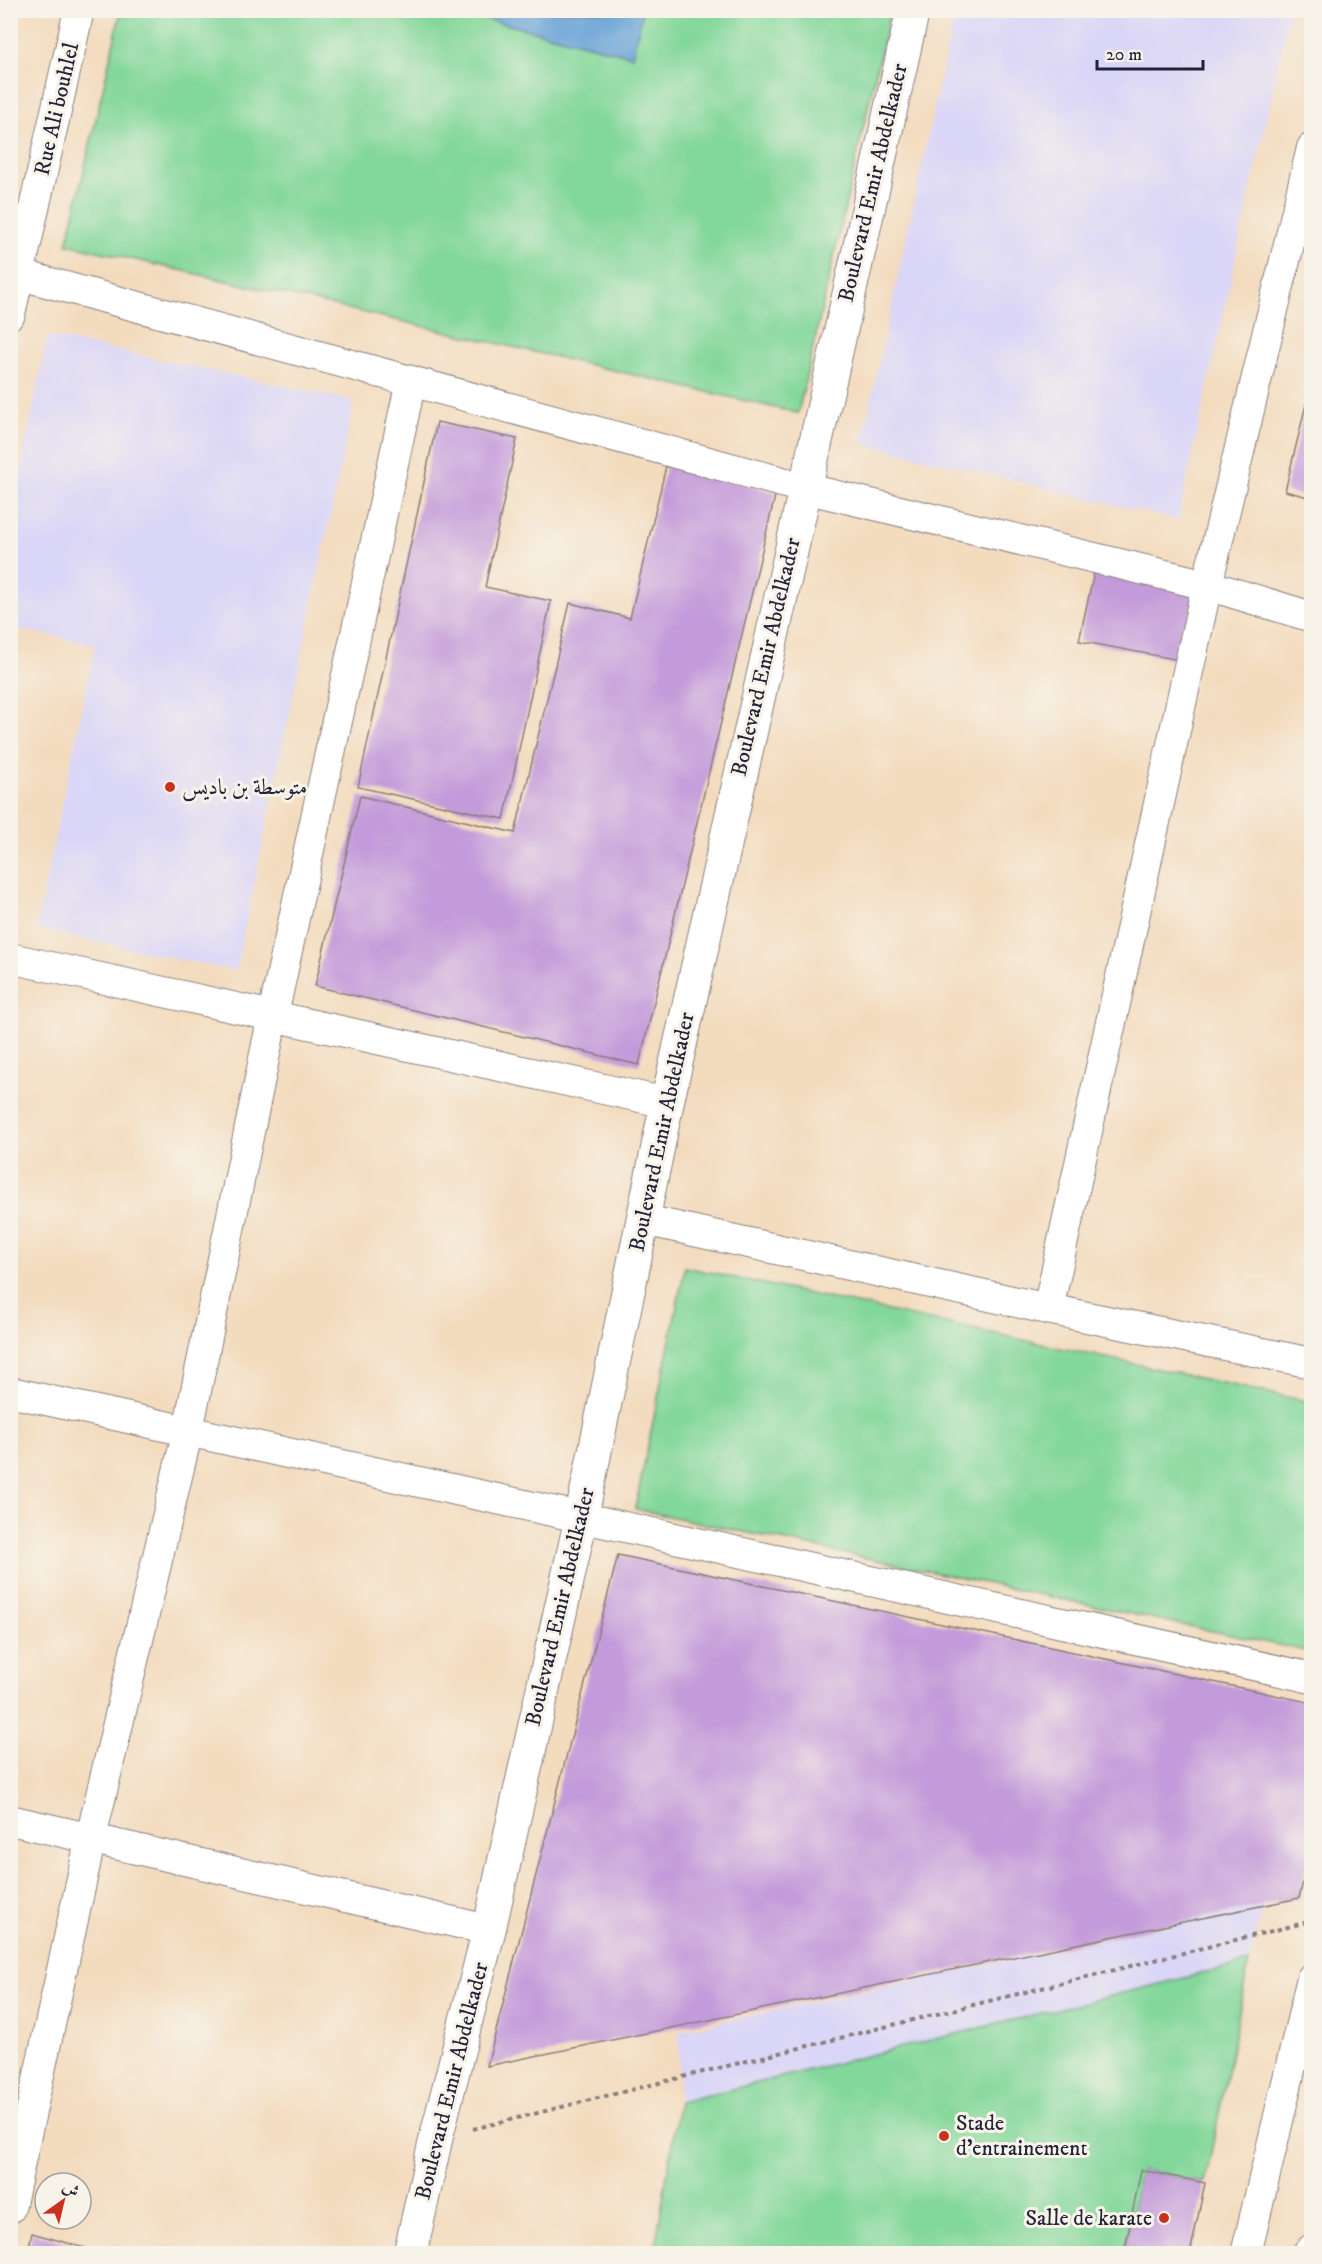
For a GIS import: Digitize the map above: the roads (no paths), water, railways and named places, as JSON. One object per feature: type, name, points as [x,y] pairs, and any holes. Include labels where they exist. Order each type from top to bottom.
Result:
[{"type":"main road","name":"Boulevard Emir Abdelkader","points":[[410,2253],[436,2138],[489,1930],[581,1519],[667,1103],[913,10]]},
{"type":"street","name":"Rue Ali bouhlel","points":[[10,314],[15,273],[79,10]]},
{"type":"street","points":[[1048,1309],[1207,585],[1311,148]]},
{"type":"street","points":[[15,273],[804,488],[1207,585],[1311,617]]},
{"type":"street","points":[[10,2208],[91,1838],[188,1430],[273,1015],[411,381]]},
{"type":"street","points":[[10,957],[667,1103]]},
{"type":"street","points":[[644,1220],[1048,1309],[1311,1363]]},
{"type":"street","points":[[10,1392],[1311,1678]]},
{"type":"street","points":[[10,1820],[489,1930]]},
{"type":"street","points":[[1246,2253],[1311,1978]]},
{"type":"street","points":[[1307,2253],[1311,2249]]},
{"type":"water","points":[[454,11],[643,11],[632,56]]},
{"type":"place","name":"متوسطة بن باديس","points":[[170,787]]},
{"type":"place","name":"Stade d'entrainement","points":[[944,2136]]},
{"type":"place","name":"Salle de karate","points":[[1164,2218]]}]
